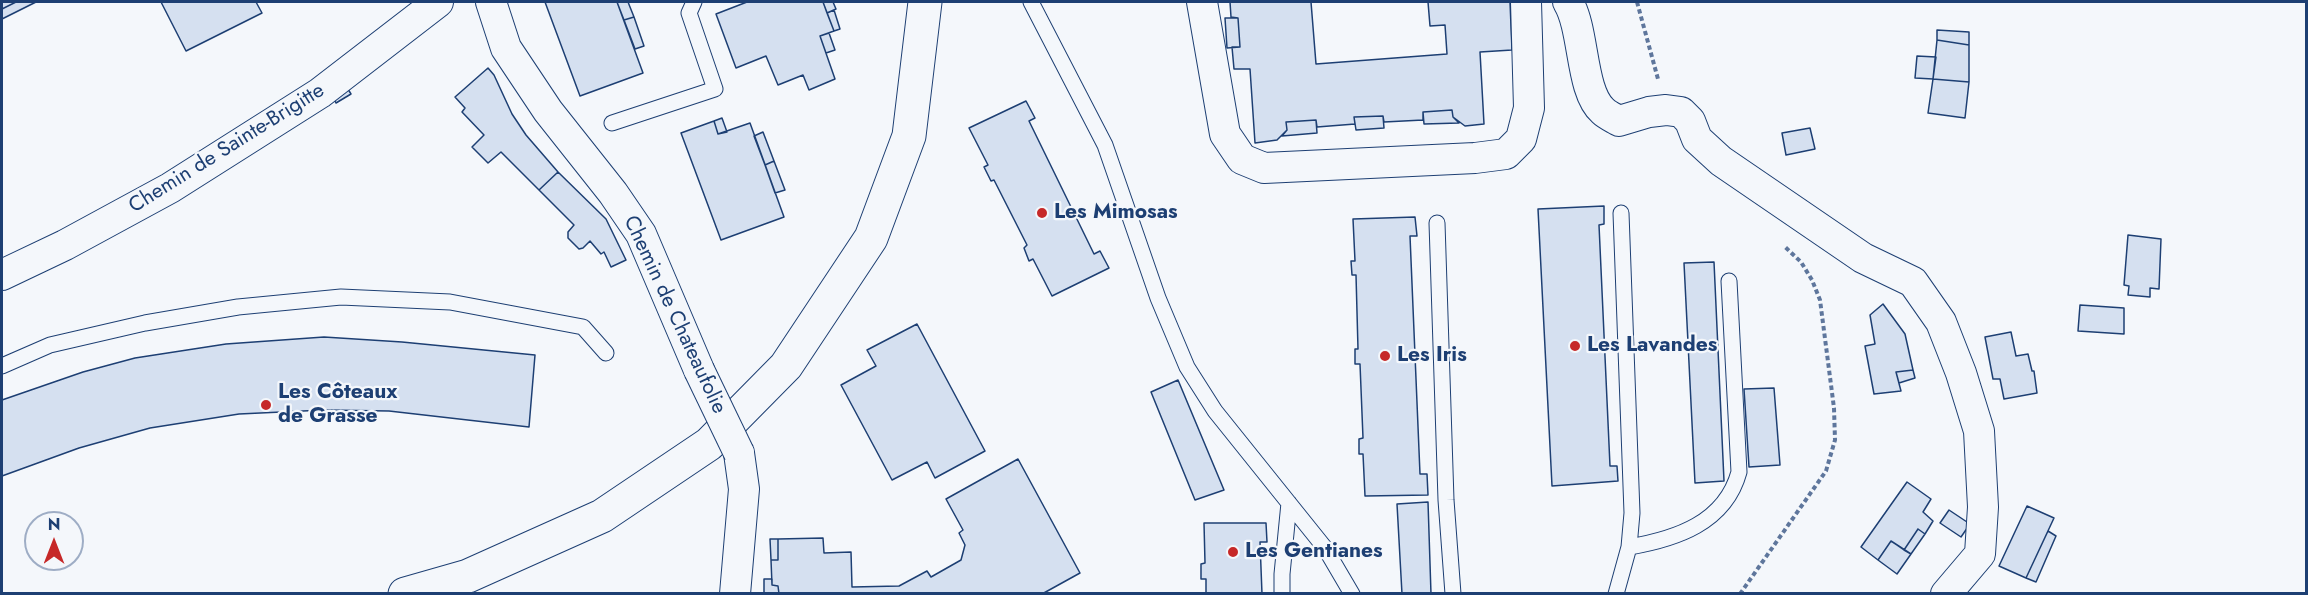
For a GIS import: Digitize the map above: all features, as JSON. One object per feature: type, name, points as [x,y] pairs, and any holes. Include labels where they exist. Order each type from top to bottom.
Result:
[{"type":"street","name":"Chemin de Sainte-Brigitte","points":[[2,275],[65,245],[170,188],[320,93],[438,2]]},
{"type":"street","name":"Chemin de Chateaufolie","points":[[491,2],[506,48],[548,111],[613,193],[641,234],[699,370],[739,453],[744,489],[735,594]]},
{"type":"street","points":[[405,594],[468,576],[602,516],[709,444],[786,366],[871,238],[909,136],[925,2]]},
{"type":"street","points":[[1202,2],[1225,134],[1242,159],[1264,168],[1475,158],[1506,154],[1521,139],[1529,108],[1526,2]]},
{"type":"street","points":[[1568,2],[1574,12],[1589,87],[1602,111],[1619,121],[1649,112],[1666,110],[1681,112],[1690,121],[1697,139],[1721,161],[1863,258],[1913,282],[1941,322],[1961,373],[1979,431],[1983,507],[1980,554],[1946,594]]},
{"type":"lane","points":[[612,123],[715,89],[689,13],[694,2]]},
{"type":"lane","points":[[1031,2],[1104,146],[1133,222],[1158,298],[1187,367],[1215,411],[1325,548],[1352,594]]},
{"type":"lane","points":[[1616,594],[1629,547],[1632,513],[1621,213]]},
{"type":"lane","points":[[1437,223],[1446,500],[1453,594]]},
{"type":"lane","points":[[1629,547],[1653,543],[1699,524],[1725,503],[1734,489],[1739,472],[1730,281]]},
{"type":"lane","points":[[2,366],[50,345],[145,322],[238,307],[341,297],[450,302],[583,327],[606,353]]},
{"type":"lane","points":[[1282,594],[1289,503]]},
{"type":"building","points":[[2,2],[16,2],[2,9]]},
{"type":"building","points":[[16,2],[36,2],[2,19],[2,9]]},
{"type":"building","points":[[161,2],[256,2],[262,13],[186,51]]},
{"type":"building","points":[[545,2],[617,2],[643,73],[580,96]]},
{"type":"building","points":[[617,2],[628,2],[634,17],[624,20]]},
{"type":"building","points":[[747,2],[823,2],[834,31],[820,36],[835,79],[809,90],[803,75],[778,85],[766,56],[736,68],[716,14]]},
{"type":"building","points":[[823,2],[833,2],[836,9],[827,13]]},
{"type":"building","points":[[1230,2],[1311,2],[1316,64],[1447,54],[1445,25],[1430,26],[1428,2],[1510,2],[1512,50],[1480,52],[1484,124],[1465,126],[1453,117],[1452,110],[1423,112],[1423,120],[1384,122],[1383,116],[1354,117],[1355,124],[1317,127],[1316,120],[1286,122],[1287,130],[1277,140],[1255,143],[1250,69],[1234,69],[1232,47],[1240,47],[1238,18],[1231,17]]},
{"type":"building","points":[[834,10],[840,29],[834,31],[827,13]]},
{"type":"building","points":[[634,17],[644,46],[635,49],[624,20]]},
{"type":"building","points":[[1225,18],[1238,18],[1240,47],[1227,48]]},
{"type":"building","points":[[1937,30],[1969,32],[1969,45],[1937,40]]},
{"type":"building","points":[[829,33],[835,50],[826,53],[820,36]]},
{"type":"building","points":[[1937,40],[1969,45],[1969,82],[1933,79]]},
{"type":"building","points":[[1917,56],[1936,57],[1933,79],[1915,78]]},
{"type":"building","points":[[488,68],[494,75],[512,114],[526,135],[558,172],[539,190],[501,152],[488,163],[472,147],[484,135],[462,112],[465,108],[455,97]]},
{"type":"building","points":[[1933,79],[1969,82],[1965,118],[1928,113]]},
{"type":"building","points":[[343,81],[351,94],[336,103],[329,90]]},
{"type":"building","name":"Les Mimosas","points":[[1026,101],[1035,118],[1029,121],[1094,254],[1100,251],[1109,268],[1052,296],[1033,259],[1029,261],[1024,248],[1027,245],[994,180],[991,181],[984,167],[988,165],[969,128]]},
{"type":"building","points":[[1452,110],[1453,117],[1459,123],[1424,124],[1423,112]]},
{"type":"building","points":[[1383,116],[1384,128],[1356,130],[1354,117]]},
{"type":"building","points":[[722,118],[727,132],[718,134],[714,121]]},
{"type":"building","points":[[1316,120],[1317,133],[1282,136],[1287,130],[1286,122]]},
{"type":"building","points":[[714,121],[718,134],[750,123],[784,217],[721,240],[681,133]]},
{"type":"building","points":[[1810,128],[1815,149],[1786,155],[1782,133]]},
{"type":"building","points":[[763,132],[774,161],[765,165],[754,136]]},
{"type":"building","points":[[774,161],[785,190],[775,193],[765,165]]},
{"type":"building","points":[[558,172],[606,219],[626,260],[611,267],[604,252],[601,254],[590,241],[579,249],[568,238],[568,232],[574,225],[539,190]]},
{"type":"building","name":"Les Lavandes","points":[[1604,206],[1604,224],[1599,225],[1610,466],[1617,466],[1618,481],[1552,486],[1538,209]]},
{"type":"building","name":"Les Iris","points":[[1415,217],[1417,236],[1410,236],[1420,474],[1427,474],[1428,495],[1365,496],[1363,454],[1359,454],[1359,439],[1363,438],[1360,364],[1355,364],[1355,349],[1358,349],[1356,275],[1352,275],[1351,261],[1355,261],[1353,219]]},
{"type":"building","points":[[2128,235],[2161,239],[2159,289],[2150,288],[2150,297],[2128,295],[2129,286],[2124,285]]},
{"type":"building","points":[[1714,262],[1724,481],[1695,483],[1684,263]]},
{"type":"building","points":[[1883,304],[1905,334],[1913,370],[1896,372],[1901,391],[1874,394],[1865,346],[1875,344],[1870,315]]},
{"type":"building","points":[[2080,305],[2124,308],[2124,334],[2078,331]]},
{"type":"building","points":[[917,324],[985,451],[935,478],[927,462],[892,480],[841,385],[876,366],[867,350]]},
{"type":"building","points":[[2011,332],[2016,356],[2028,354],[2032,371],[2034,371],[2037,393],[2004,399],[2000,379],[1993,379],[1985,337]]},
{"type":"building","name":"Les Côteaux de Grasse","points":[[324,337],[535,355],[529,427],[389,411],[324,410],[239,414],[150,428],[79,448],[2,476],[2,400],[83,372],[135,358],[226,344]]},
{"type":"building","points":[[1913,370],[1915,378],[1899,383],[1896,372]]},
{"type":"building","points":[[1178,380],[1224,490],[1195,500],[1151,392]]},
{"type":"building","points":[[1774,388],[1780,465],[1749,467],[1744,389]]},
{"type":"building","points":[[1018,459],[1080,573],[1042,594],[779,594],[778,586],[772,585],[771,560],[778,560],[778,539],[823,538],[824,553],[851,552],[852,587],[899,586],[927,571],[931,577],[961,560],[965,545],[959,533],[963,530],[946,499]]},
{"type":"building","points":[[1907,482],[1931,499],[1923,512],[1933,521],[1925,534],[1918,529],[1904,550],[1891,541],[1878,560],[1861,547]]},
{"type":"building","points":[[1428,502],[1431,594],[1402,594],[1397,504]]},
{"type":"building","points":[[2027,506],[2054,518],[2026,578],[1999,566]]},
{"type":"building","points":[[1949,510],[1970,524],[1961,537],[1940,523]]},
{"type":"building","name":"Les Gentianes","points":[[1204,523],[1266,523],[1267,542],[1260,542],[1262,594],[1206,594],[1206,579],[1201,579],[1201,564],[1205,563]]},
{"type":"building","points":[[1918,529],[1925,534],[1911,554],[1904,550]]},
{"type":"building","points":[[2048,531],[2056,536],[2036,582],[2026,578]]},
{"type":"building","points":[[770,539],[778,539],[778,560],[771,560]]},
{"type":"building","points":[[1891,541],[1911,554],[1897,574],[1878,560]]},
{"type":"building","points":[[764,579],[772,579],[772,585],[778,586],[779,594],[764,594]]},
{"type":"place","name":"Les Mimosas","points":[[1042,213]]},
{"type":"place","name":"Les Lavandes","points":[[1575,346]]},
{"type":"place","name":"Les Iris","points":[[1385,356]]},
{"type":"place","name":"Les Côteaux de Grasse","points":[[266,405]]},
{"type":"place","name":"Les Gentianes","points":[[1233,552]]}]
